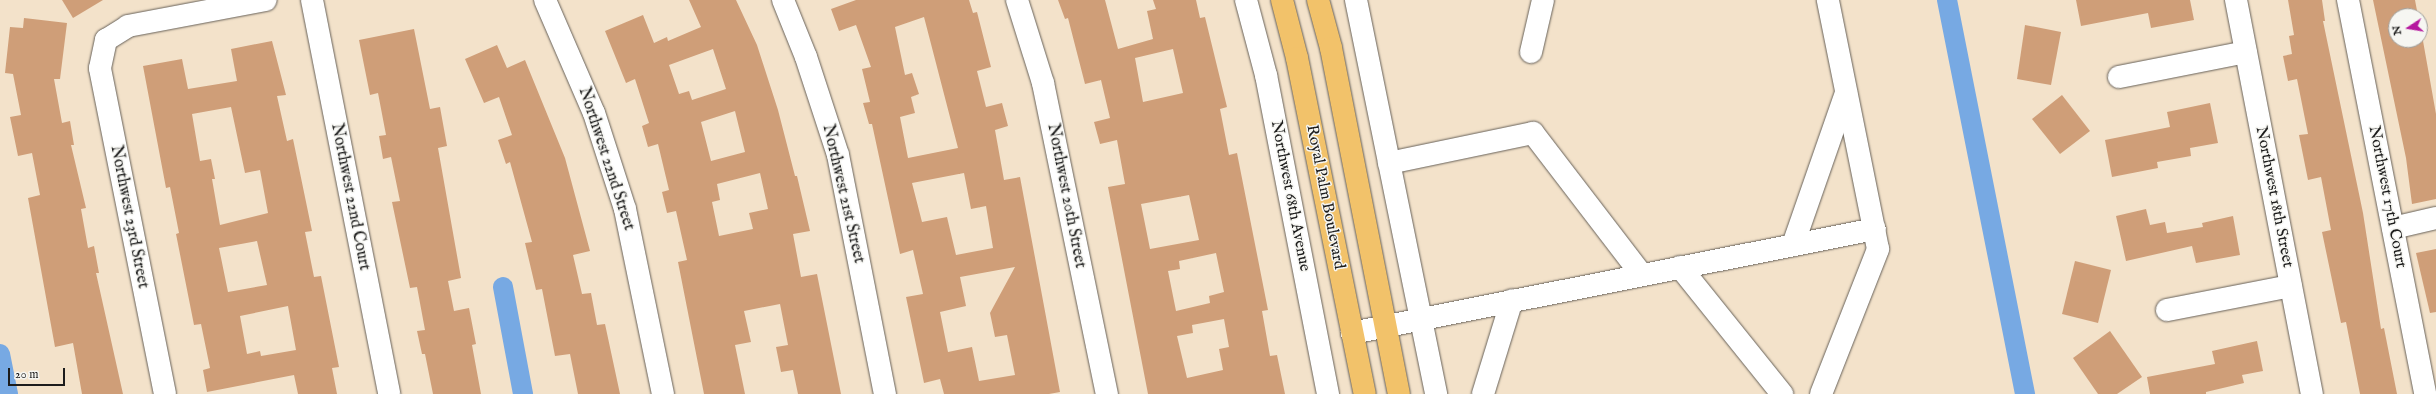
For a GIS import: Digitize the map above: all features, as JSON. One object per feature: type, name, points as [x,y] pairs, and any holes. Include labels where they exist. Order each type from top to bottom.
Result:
[{"type":"main road","name":"Royal Palm Boulevard","points":[[1282,0],[1298,58],[1365,394]]},
{"type":"main road","points":[[1318,0],[1331,48],[1399,394]]},
{"type":"street","name":"Northwest 23rd Street","points":[[165,394],[100,68],[106,40],[128,26],[266,0]]},
{"type":"street","name":"Northwest 22nd Court","points":[[312,0],[389,394]]},
{"type":"street","name":"Northwest 22nd Street","points":[[545,0],[594,113],[625,209],[663,394]]},
{"type":"street","name":"Northwest 21st Street","points":[[783,0],[806,57],[838,155],[885,394]]},
{"type":"street","name":"Northwest 20th Street","points":[[1017,0],[1043,83],[1106,394]]},
{"type":"street","name":"Northwest 68th Avenue","points":[[1246,0],[1266,75],[1328,394]]},
{"type":"street","points":[[1356,0],[1436,394]]},
{"type":"street","points":[[1531,52],[1543,0]]},
{"type":"street","points":[[1821,394],[1878,249],[1828,0]]},
{"type":"street","name":"Northwest 18th Street","points":[[2236,0],[2312,394]]},
{"type":"street","name":"Northwest 17th Court","points":[[2348,0],[2425,394]]},
{"type":"street","points":[[2119,77],[2246,52]]},
{"type":"street","points":[[1793,244],[1846,93]]},
{"type":"street","points":[[1389,162],[1533,133],[1641,274]]},
{"type":"street","points":[[2393,228],[2436,218]]},
{"type":"street","points":[[1352,333],[1420,318],[1874,229]]},
{"type":"street","points":[[1680,267],[1782,394]]},
{"type":"street","points":[[2168,310],[2291,286]]},
{"type":"street","points":[[1483,394],[1512,300]]},
{"type":"building","points":[[62,0],[103,0],[73,18]]},
{"type":"building","points":[[689,0],[736,0],[757,45],[778,110],[795,176],[797,176],[810,231],[793,234],[801,277],[817,274],[841,394],[798,394],[793,370],[781,372],[776,347],[788,345],[780,304],[744,311],[751,342],[735,345],[745,394],[704,394],[678,262],[687,260],[676,211],[667,213],[662,192],[669,190],[658,144],[648,147],[642,126],[649,123],[635,79],[626,83],[605,31],[643,15],[654,43],[667,37],[668,41],[701,27]],"holes":[[[713,49],[726,89],[692,100],[689,91],[679,94],[669,65]],[[735,111],[745,152],[711,161],[701,122]],[[760,173],[768,209],[749,213],[753,229],[719,236],[712,202],[720,200],[717,184]]]},
{"type":"building","points":[[856,0],[969,0],[973,13],[977,12],[991,67],[977,71],[986,107],[1002,103],[1008,126],[995,130],[1004,180],[1020,177],[1060,392],[1049,394],[944,394],[940,379],[924,383],[906,297],[923,294],[913,250],[900,254],[872,124],[869,124],[863,103],[870,102],[862,69],[871,67],[856,25],[839,31],[831,9]],"holes":[[[924,17],[958,148],[908,158],[900,117],[915,113],[911,97],[919,94],[912,73],[905,75],[895,27]],[[964,173],[971,209],[986,206],[993,248],[956,255],[947,217],[922,222],[912,183]],[[1015,267],[990,313],[995,337],[1007,335],[1015,375],[979,381],[972,347],[948,352],[940,312],[966,306],[960,277]]]},
{"type":"building","points":[[1058,0],[1105,0],[1118,49],[1153,39],[1147,11],[1156,9],[1153,0],[1196,0],[1200,18],[1205,17],[1227,107],[1220,109],[1229,155],[1237,153],[1268,310],[1262,311],[1270,356],[1277,355],[1285,394],[1148,394],[1108,187],[1125,184],[1117,140],[1100,144],[1094,122],[1110,118],[1101,80],[1085,84],[1068,18],[1065,19]],"holes":[[[1173,49],[1183,93],[1143,102],[1135,58]],[[1189,195],[1199,240],[1150,249],[1141,204]],[[1216,253],[1224,292],[1209,296],[1210,303],[1176,311],[1168,271],[1180,269],[1179,261]],[[1224,319],[1229,347],[1219,349],[1223,370],[1187,378],[1177,336],[1193,333],[1192,325]]]},
{"type":"building","points":[[2076,0],[2190,0],[2194,20],[2151,28],[2148,13],[2081,26]]},
{"type":"building","points":[[2288,0],[2322,0],[2325,21],[2323,21],[2363,213],[2381,329],[2384,328],[2397,394],[2360,394],[2346,322],[2341,323],[2322,232],[2331,230],[2321,177],[2308,180],[2299,135],[2308,134],[2297,79],[2288,81],[2283,56],[2292,54],[2289,36],[2294,35]]},
{"type":"building","points":[[2373,0],[2415,0],[2416,8],[2388,8],[2388,48],[2424,48],[2436,114],[2436,199],[2412,204],[2406,158]]},
{"type":"building","points":[[24,18],[67,23],[60,79],[54,79],[62,123],[70,121],[74,145],[71,145],[86,208],[81,209],[88,248],[94,246],[99,273],[96,273],[123,394],[82,394],[73,343],[55,347],[28,198],[40,195],[32,153],[18,156],[10,117],[21,115],[13,74],[5,73],[10,27],[23,28]]},
{"type":"building","points":[[2025,25],[2061,32],[2051,85],[2017,79]]},
{"type":"building","points":[[414,29],[430,109],[440,107],[447,146],[438,148],[461,278],[448,281],[454,311],[469,308],[476,344],[472,345],[481,394],[433,394],[425,354],[422,354],[417,331],[425,330],[417,287],[410,288],[392,202],[400,201],[391,157],[383,159],[379,136],[386,135],[378,93],[370,95],[359,40]]},
{"type":"building","points":[[272,41],[286,95],[277,96],[287,141],[293,139],[312,231],[305,232],[314,277],[321,276],[339,367],[332,368],[337,394],[298,394],[294,375],[207,392],[203,370],[210,368],[201,324],[194,325],[176,234],[179,233],[170,187],[166,188],[143,66],[182,59],[188,89],[237,81],[231,49]],"holes":[[[231,107],[245,173],[260,170],[268,213],[220,225],[212,179],[215,179],[211,159],[200,161],[192,114]],[[257,241],[267,285],[228,292],[219,248]],[[288,306],[296,350],[261,356],[260,351],[247,354],[240,316]]]},
{"type":"building","points":[[497,45],[507,68],[525,60],[565,158],[590,251],[573,255],[582,294],[591,293],[597,325],[605,324],[620,394],[578,394],[570,354],[555,356],[542,289],[536,290],[525,243],[532,242],[510,162],[506,164],[498,140],[512,135],[499,97],[484,103],[465,59]]},
{"type":"building","points":[[2062,95],[2090,131],[2060,154],[2032,119]]},
{"type":"building","points":[[2210,103],[2218,143],[2190,148],[2191,156],[2157,162],[2158,168],[2112,177],[2105,140],[2170,127],[2167,112]]},
{"type":"building","points":[[2146,209],[2150,225],[2165,222],[2167,233],[2203,227],[2202,223],[2233,216],[2240,255],[2196,263],[2192,246],[2126,261],[2116,216]]},
{"type":"building","points":[[2436,249],[2436,312],[2430,313],[2416,253]]},
{"type":"building","points":[[2075,261],[2111,270],[2098,323],[2062,314]]},
{"type":"building","points":[[2110,331],[2142,377],[2117,394],[2098,394],[2073,358]]},
{"type":"building","points":[[2257,341],[2263,371],[2242,375],[2244,383],[2206,392],[2206,394],[2150,394],[2147,377],[2215,364],[2212,351]]},
{"type":"waterway","points":[[1947,0],[2025,394]]},
{"type":"waterway","points":[[503,287],[523,394]]},
{"type":"waterway","points":[[0,354],[8,394]]}]
